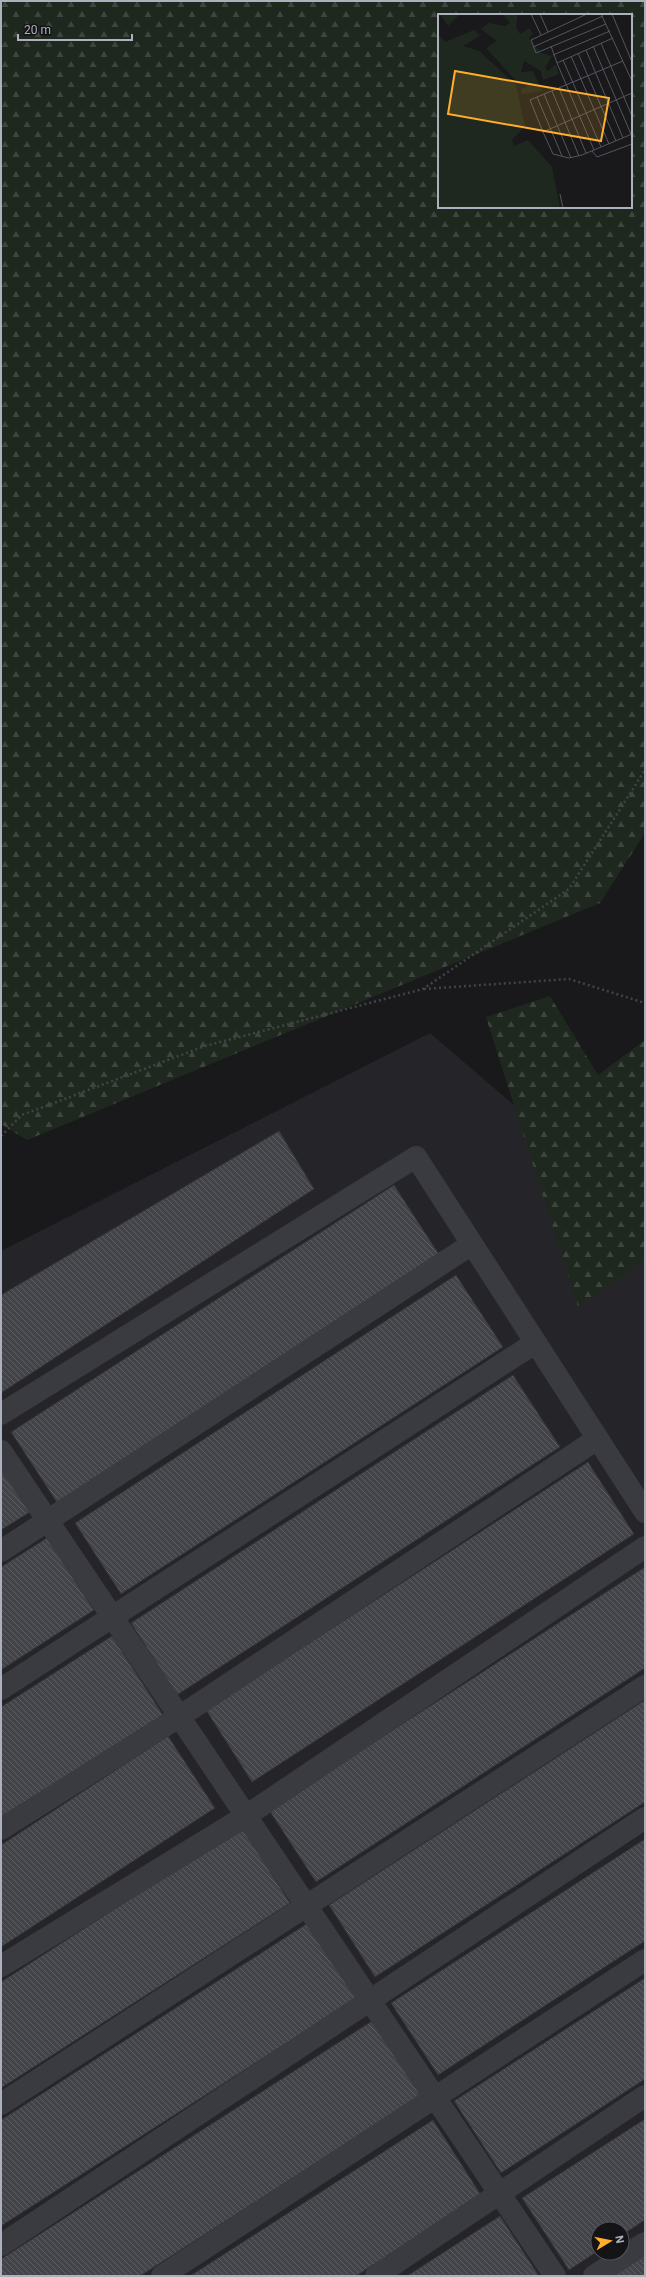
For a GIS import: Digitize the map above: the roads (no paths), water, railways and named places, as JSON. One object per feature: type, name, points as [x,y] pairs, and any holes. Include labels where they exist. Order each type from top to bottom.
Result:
[{"type":"lane","points":[[1,1414],[416,1157],[597,1440],[645,1512]]},
{"type":"lane","points":[[1,1552],[472,1244]]},
{"type":"lane","points":[[1,1689],[535,1343]]},
{"type":"lane","points":[[1,1829],[179,1716],[597,1440]]},
{"type":"lane","points":[[1,1451],[434,2098],[555,2276]]},
{"type":"lane","points":[[1,1966],[246,1816],[645,1546]]},
{"type":"lane","points":[[1,2104],[645,1686]]},
{"type":"lane","points":[[1,2245],[645,1818]]},
{"type":"lane","points":[[162,2276],[645,1960]]},
{"type":"lane","points":[[376,2276],[645,2096]]},
{"type":"lane","points":[[594,2276],[645,2243]]}]
